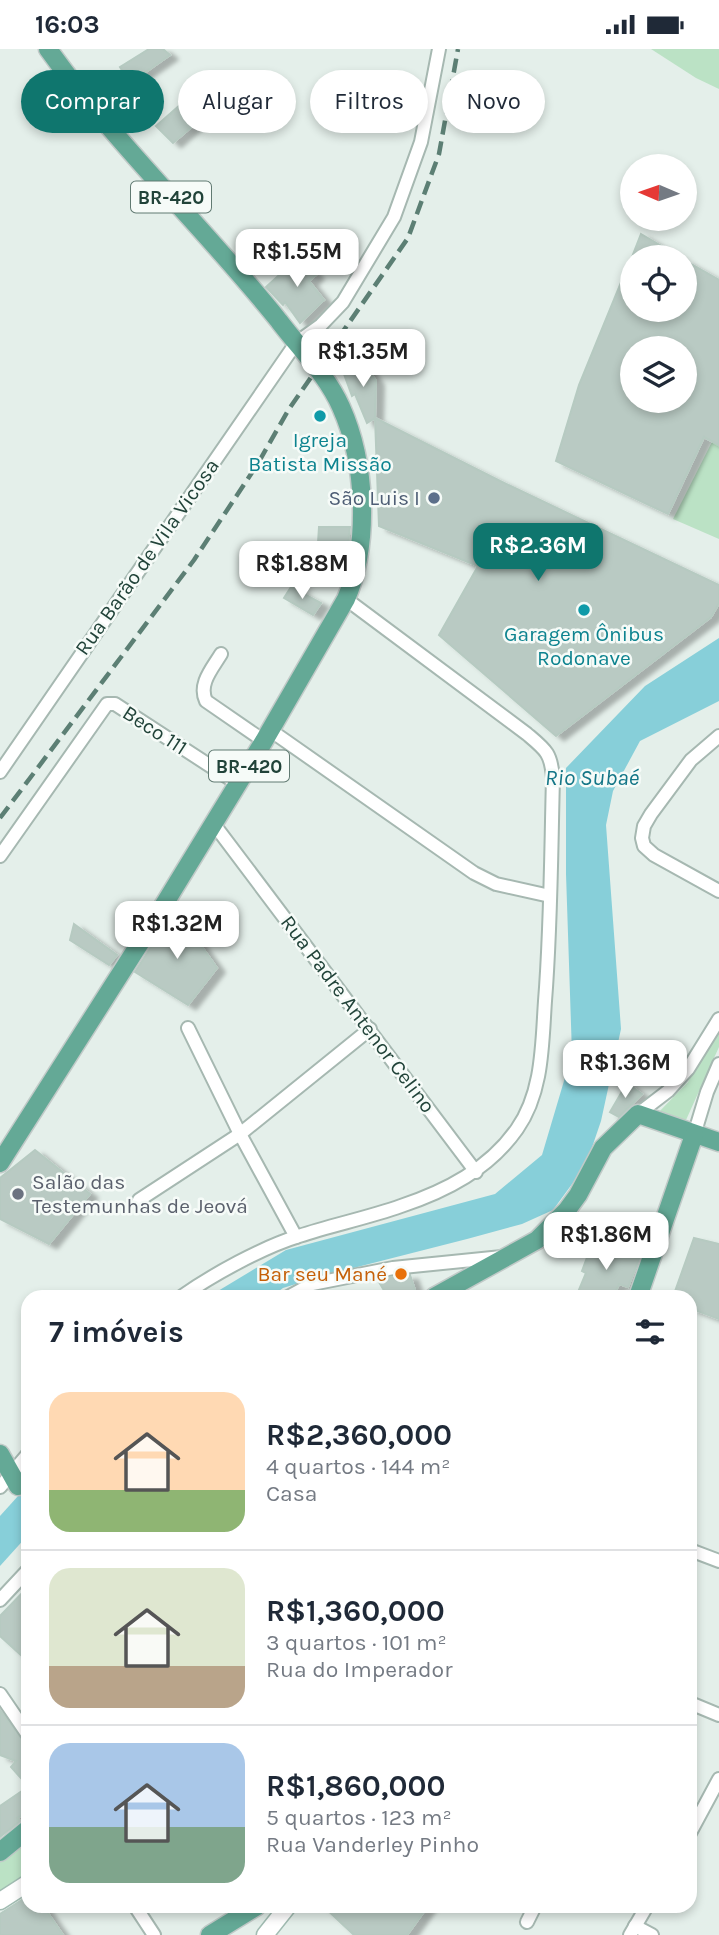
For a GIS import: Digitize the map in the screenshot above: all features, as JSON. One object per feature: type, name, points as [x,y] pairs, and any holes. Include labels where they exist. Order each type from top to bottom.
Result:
[{"type":"main road","name":"BR-420","points":[[0,1163],[154,922],[346,599],[355,577],[362,532],[355,445],[341,406],[330,386],[251,286],[81,95],[48,49]]},
{"type":"main road","points":[[446,1290],[537,1240],[578,1195],[603,1148],[638,1114],[719,1142]]},
{"type":"main road","points":[[640,1290],[694,1135]]},
{"type":"main road","points":[[0,1454],[13,1484]]},
{"type":"main road","points":[[0,1852],[21,1835]]},
{"type":"main road","points":[[220,1933],[247,1913]]},
{"type":"street","name":"Rua Barão de Vila Vicosa","points":[[0,772],[296,343],[321,325],[343,302],[394,217],[421,142],[439,49]]},
{"type":"street","points":[[191,1290],[202,1282],[296,1237],[424,1198],[476,1171],[507,1142],[518,1127],[528,1111],[536,1089],[547,970],[552,760],[527,734],[346,599]]},
{"type":"street","points":[[221,654],[204,683],[202,693],[206,701],[267,736],[474,873],[496,884],[550,896]]},
{"type":"street","name":"Beco 111","points":[[0,856],[107,704],[115,704],[238,784]]},
{"type":"street","points":[[719,736],[684,769],[651,814],[644,826],[642,838],[644,846],[654,855],[719,891]]},
{"type":"street","name":"Rua Padre Antenor Celino","points":[[214,823],[476,1171]]},
{"type":"street","points":[[638,1114],[668,1091],[681,1076],[719,1019]]},
{"type":"street","points":[[188,1028],[240,1134],[296,1237]]},
{"type":"street","points":[[139,1200],[240,1134],[370,1029]]},
{"type":"street","points":[[694,1135],[719,1063]]},
{"type":"street","points":[[301,1290],[312,1284],[393,1268],[505,1257]]},
{"type":"street","points":[[13,1484],[21,1468]]},
{"type":"street","points":[[697,1553],[719,1562]]},
{"type":"street","points":[[0,1600],[21,1578]]},
{"type":"street","points":[[0,1694],[21,1725]]},
{"type":"street","points":[[697,1706],[719,1715]]},
{"type":"street","points":[[697,1823],[715,1796],[719,1779]]},
{"type":"street","points":[[0,1901],[21,1887]]},
{"type":"street","points":[[140,1913],[154,1935]]},
{"type":"street","points":[[265,1935],[282,1913]]},
{"type":"street","points":[[527,1922],[532,1913]]},
{"type":"street","points":[[643,1913],[633,1931],[652,1935]]},
{"type":"green space","points":[[651,49],[719,49],[719,89],[696,78]]},
{"type":"green space","points":[[719,428],[719,539],[673,519]]},
{"type":"green space","points":[[719,1023],[719,1047],[686,1120],[658,1113],[688,1082]]},
{"type":"green space","points":[[21,1844],[21,1882],[0,1895],[0,1861]]},
{"type":"water","name":"Rio Subaé","points":[[719,638],[719,701],[640,741],[613,791],[606,825],[621,1029],[601,1121],[586,1165],[553,1210],[522,1224],[322,1276],[280,1290],[220,1290],[286,1250],[495,1194],[542,1155],[572,1054],[566,874],[566,768],[645,686]]},
{"type":"water","points":[[21,1493],[21,1543],[0,1566],[0,1516]]},
{"type":"building","points":[[149,49],[163,49],[170,55],[149,70],[122,70],[120,67]]},
{"type":"building","points":[[178,107],[178,133],[185,133],[173,143],[163,133],[164,119]]},
{"type":"building","points":[[641,234],[660,245],[637,245]]},
{"type":"building","points":[[300,256],[316,275],[309,281],[324,300],[300,323],[285,302],[283,305],[266,287]]},
{"type":"building","points":[[697,267],[719,280],[719,445],[704,437],[668,514],[556,461],[579,385],[620,285],[620,322],[697,322]]},
{"type":"building","points":[[362,359],[376,381],[375,418],[367,423],[355,394],[352,396],[344,374]]},
{"type":"building","name":"Garagem Ônibus Rodonave","points":[[375,418],[719,585],[719,603],[711,617],[556,736],[439,635],[478,566],[379,526]]},
{"type":"building","points":[[319,527],[350,527],[348,544],[318,543]]},
{"type":"building","points":[[295,543],[344,563],[336,575],[292,550]]},
{"type":"building","points":[[291,587],[321,603],[313,615],[284,598]]},
{"type":"building","points":[[175,909],[217,968],[188,1005],[135,972]]},
{"type":"building","points":[[74,924],[117,955],[109,965],[70,940]]},
{"type":"building","points":[[627,1083],[642,1094],[619,1117],[610,1112]]},
{"type":"building","points":[[35,1150],[90,1194],[49,1244],[0,1219],[0,1178]]},
{"type":"building","points":[[694,1238],[719,1244],[719,1319],[697,1311],[697,1290],[675,1290]]},
{"type":"building","points":[[592,1244],[639,1259],[628,1287],[619,1284],[616,1290],[579,1290],[586,1273],[582,1271]]},
{"type":"building","points":[[410,1275],[415,1290],[384,1290],[379,1282],[386,1278]]},
{"type":"building","points":[[21,1594],[21,1655],[0,1636],[0,1616]]},
{"type":"building","points":[[0,1710],[21,1738],[21,1778],[11,1767],[16,1761],[0,1755]]},
{"type":"building","points":[[21,1792],[21,1816],[17,1818],[20,1821],[0,1837],[0,1806]]},
{"type":"building","points":[[21,1900],[21,1913],[48,1913],[63,1935],[0,1935],[0,1914]]},
{"type":"building","points":[[330,1913],[423,1913],[407,1935],[354,1935]]},
{"type":"railway","points":[[0,818],[194,560],[257,465],[289,409],[408,238],[439,154],[458,49]]},
{"type":"place","name":"Igreja Batista Missão","points":[[320,416]]},
{"type":"place","name":"São Luis I","points":[[434,498]]},
{"type":"place","name":"Garagem Ônibus Rodonave","points":[[584,610]]},
{"type":"place","name":"Salão das Testemunhas de Jeová","points":[[18,1194]]},
{"type":"place","name":"Bar seu Mané","points":[[401,1274]]}]
